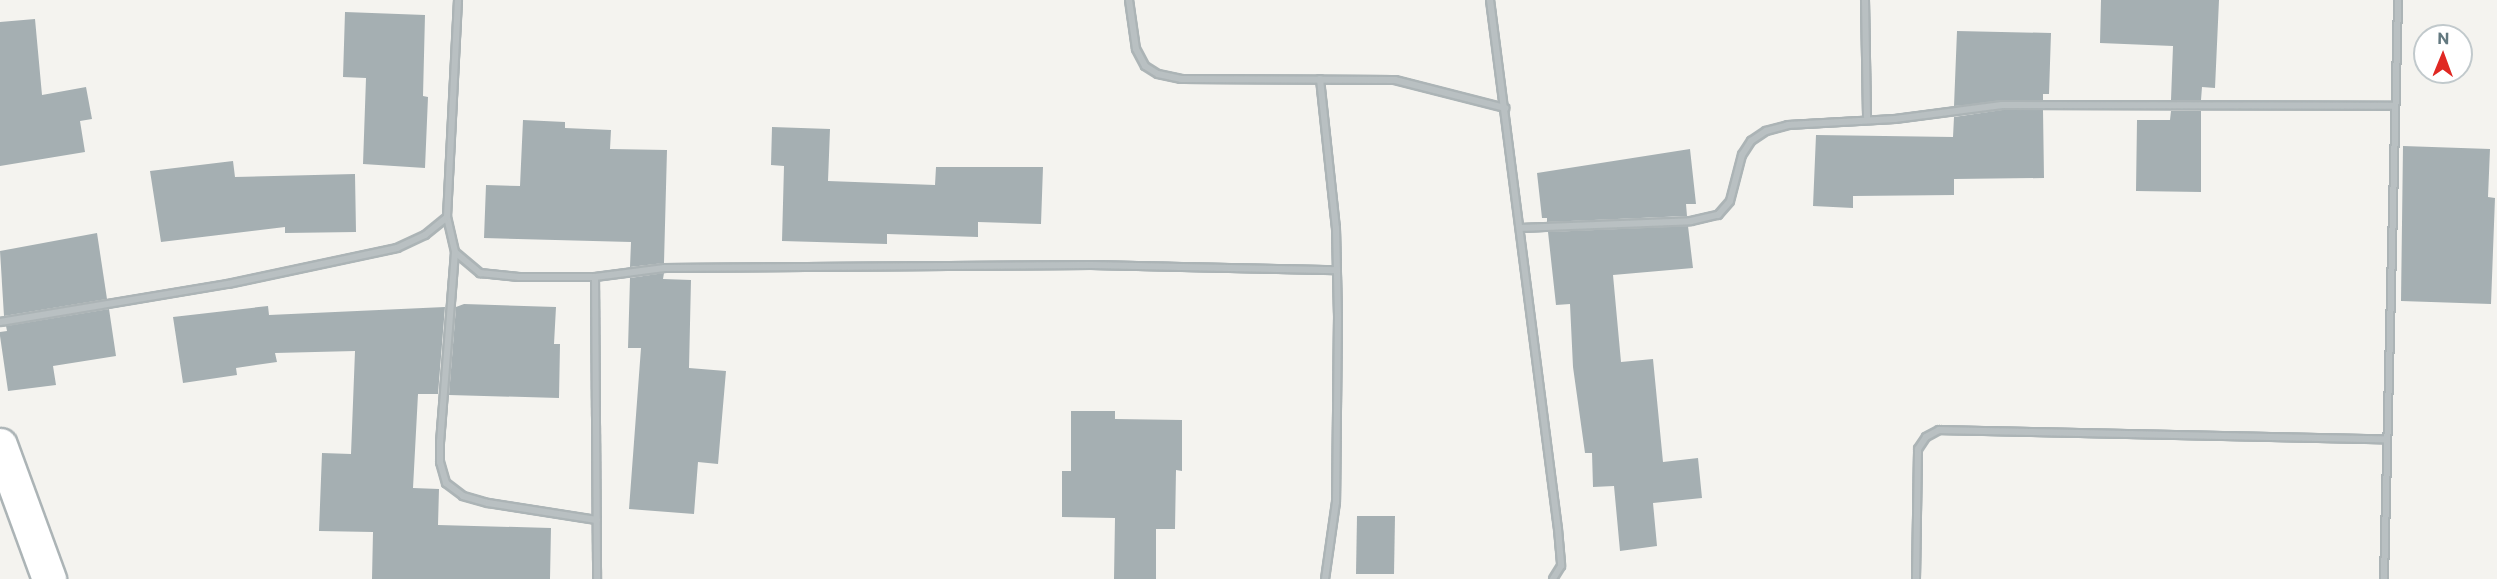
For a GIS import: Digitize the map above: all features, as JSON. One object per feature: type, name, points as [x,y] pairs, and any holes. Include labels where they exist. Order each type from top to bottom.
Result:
[{"type":"street","points":[[458,0],[447,217],[455,252],[440,462],[446,483],[463,496],[488,503],[597,520]]},
{"type":"street","points":[[1129,0],[1136,49],[1145,66],[1158,74],[1181,79],[1395,80],[1505,108]]},
{"type":"street","points":[[1490,0],[1558,529],[1561,566],[1553,579]]},
{"type":"street","points":[[1865,0],[1867,120]]},
{"type":"street","points":[[2384,579],[2398,0]]},
{"type":"street","points":[[1320,79],[1336,228],[1337,270],[1336,502],[1325,579]]},
{"type":"street","points":[[1520,228],[1691,221],[1718,215],[1730,201],[1742,155],[1751,141],[1766,131],[1788,125],[1867,120],[2002,105],[2395,106]]},
{"type":"street","points":[[0,322],[228,284],[397,248],[425,235],[447,217]]},
{"type":"street","points":[[455,252],[480,273],[596,277],[664,268],[1091,265],[1337,270]]},
{"type":"street","points":[[596,277],[597,579]]},
{"type":"street","points":[[1916,579],[1918,449],[1926,437],[1939,430],[2387,439]]},
{"type":"street","points":[[0,445],[49,579]]},
{"type":"building","points":[[2101,0],[2219,0],[2215,88],[2202,87],[2201,100],[2171,100],[2173,46],[2100,43]]},
{"type":"building","points":[[345,12],[425,15],[423,96],[428,97],[425,168],[363,164],[366,78],[343,77]]},
{"type":"building","points":[[35,19],[42,95],[86,87],[92,119],[80,121],[85,152],[0,166],[0,22]]},
{"type":"building","points":[[1957,31],[2051,33],[2049,94],[2043,94],[2043,100],[1954,106]]},
{"type":"building","points":[[2002,110],[2043,110],[2044,178],[1954,179],[1954,195],[1853,196],[1853,208],[1813,206],[1816,135],[1953,137],[1954,117]]},
{"type":"building","points":[[2171,111],[2201,111],[2201,192],[2136,191],[2137,120],[2170,120]]},
{"type":"building","points":[[523,120],[565,122],[565,128],[611,130],[610,149],[667,150],[664,263],[630,267],[631,242],[484,238],[486,185],[520,186]]},
{"type":"building","points":[[772,127],[830,129],[828,181],[935,185],[936,167],[1043,167],[1041,224],[978,222],[978,237],[887,234],[887,244],[782,241],[784,166],[771,165]]},
{"type":"building","points":[[2403,146],[2490,149],[2488,197],[2495,198],[2491,304],[2401,301]]},
{"type":"building","points":[[1690,149],[1696,204],[1686,204],[1687,216],[1547,222],[1547,218],[1542,218],[1537,173]]},
{"type":"building","points":[[233,161],[235,177],[355,174],[356,232],[285,233],[285,227],[161,242],[150,171]]},
{"type":"building","points":[[1688,226],[1693,268],[1613,275],[1621,362],[1653,359],[1663,462],[1698,458],[1702,498],[1653,503],[1657,546],[1620,551],[1614,486],[1593,487],[1592,453],[1585,453],[1573,367],[1570,304],[1556,305],[1548,232]]},
{"type":"building","points":[[97,233],[107,299],[4,316],[0,251]]},
{"type":"building","points":[[664,273],[663,279],[691,280],[689,368],[726,371],[718,464],[698,462],[694,514],[629,509],[641,348],[628,348],[630,278]]},
{"type":"building","points":[[464,304],[556,307],[554,344],[560,344],[559,398],[449,395],[456,307]]},
{"type":"building","points":[[268,306],[269,315],[445,307],[438,394],[418,394],[413,488],[439,489],[438,525],[551,528],[550,579],[372,579],[373,532],[319,531],[322,453],[351,454],[355,351],[275,353],[277,362],[236,368],[237,375],[183,383],[173,317]]},
{"type":"building","points":[[109,309],[116,356],[53,366],[56,385],[8,391],[0,336],[0,332],[7,331],[6,326]]},
{"type":"building","points":[[1071,411],[1115,411],[1115,419],[1182,420],[1182,471],[1176,470],[1175,529],[1156,529],[1156,579],[1114,579],[1115,518],[1062,517],[1062,471],[1071,471]]},
{"type":"building","points":[[1357,516],[1395,516],[1394,574],[1356,574]]}]
